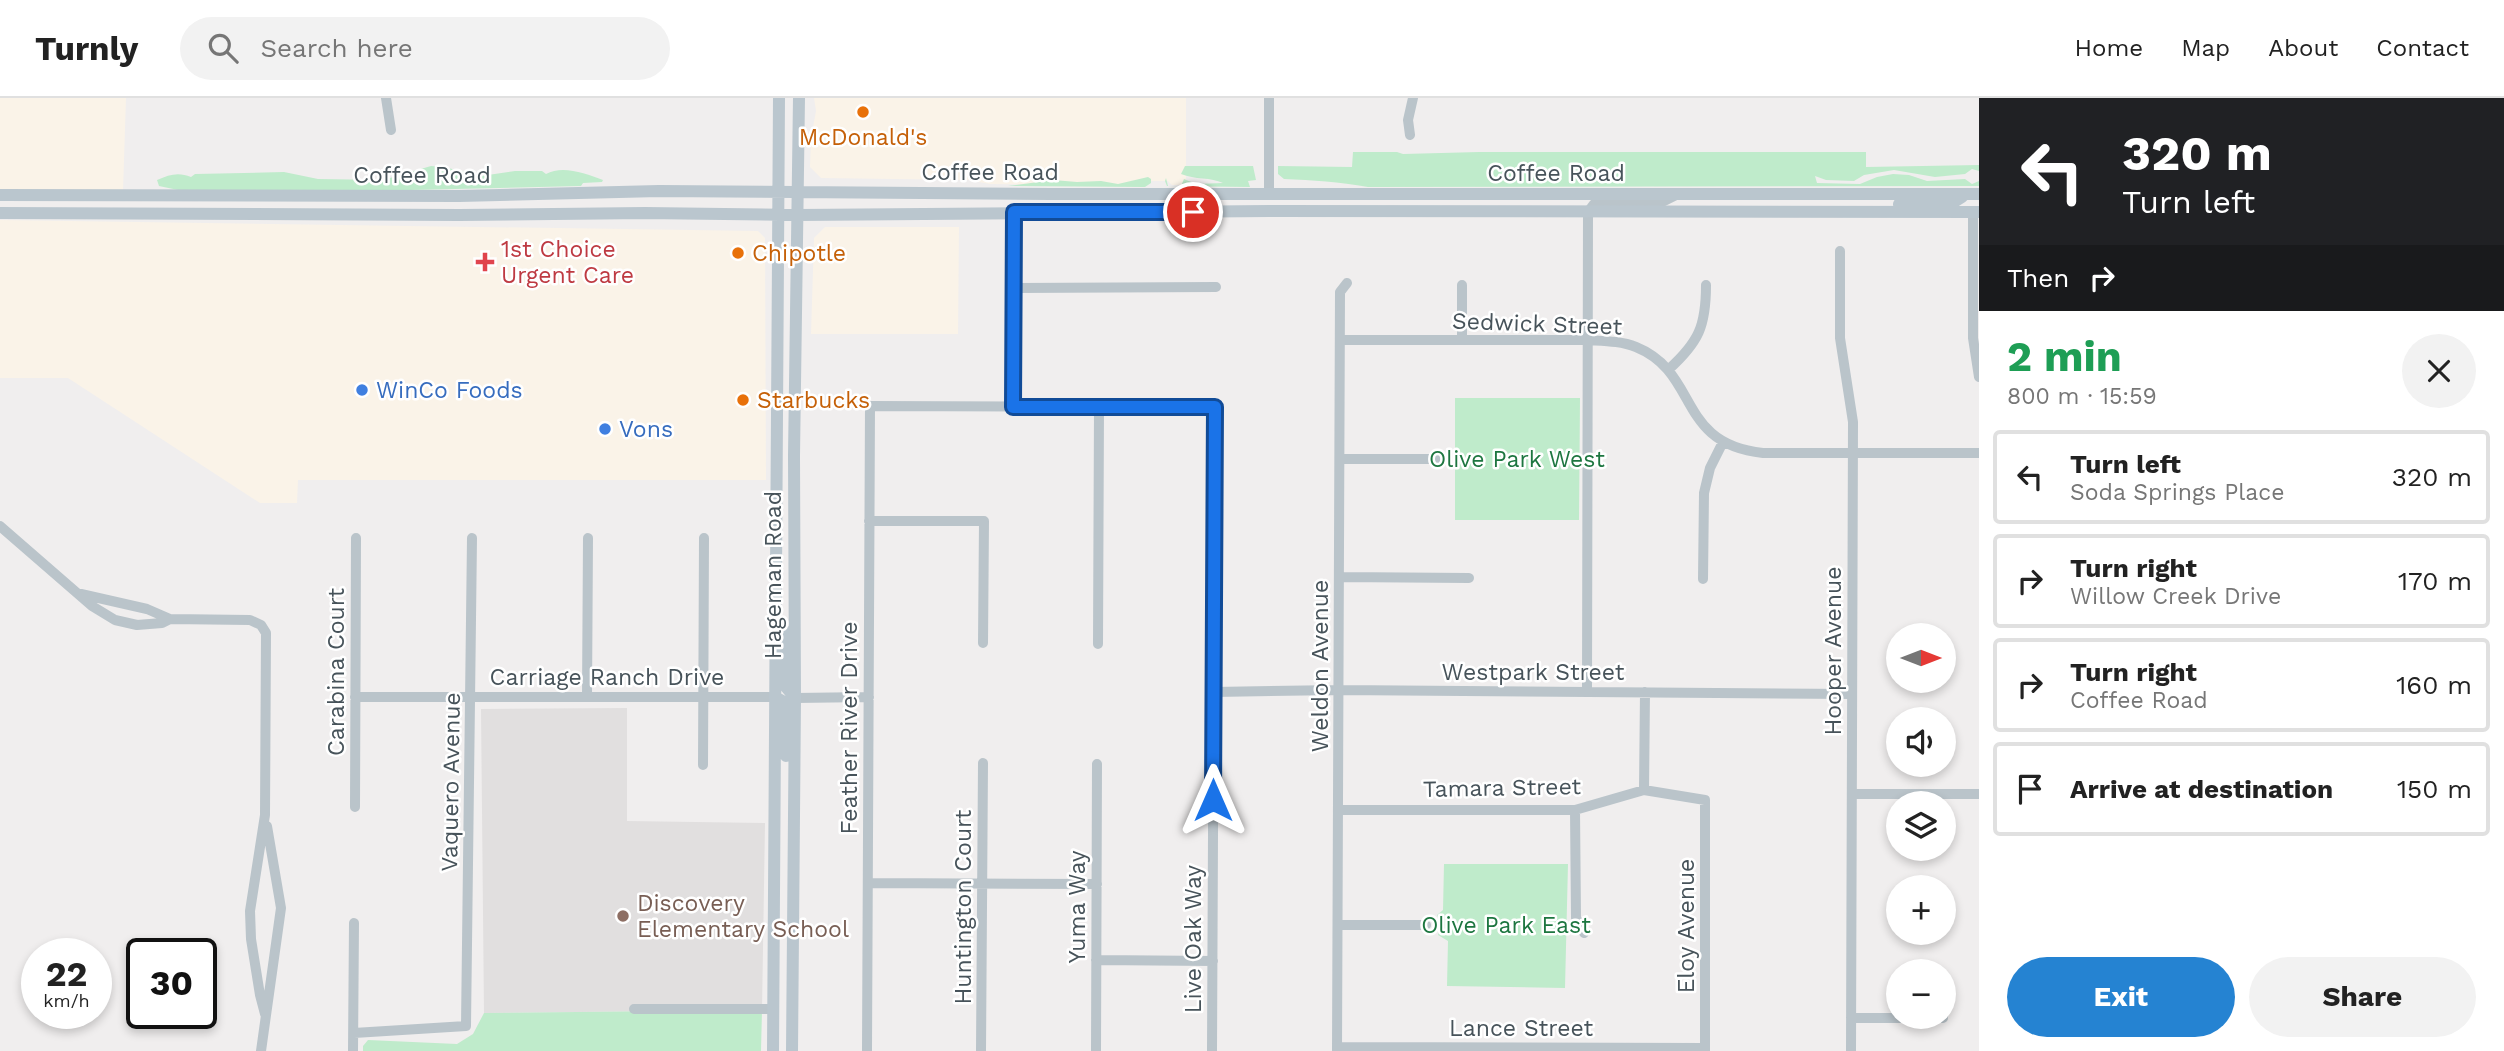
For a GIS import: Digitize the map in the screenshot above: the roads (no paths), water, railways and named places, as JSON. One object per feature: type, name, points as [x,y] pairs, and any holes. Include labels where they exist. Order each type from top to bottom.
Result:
[{"type":"main road","name":"Hageman Road","points":[[774,1051],[779,98]]},
{"type":"main road","name":"Hageman Road","points":[[792,1051],[794,456],[799,98]]},
{"type":"main road","name":"Coffee Road","points":[[0,195],[445,196],[659,191],[1979,194]]},
{"type":"main road","points":[[1068,212],[1077,204],[1147,202],[1156,200],[1159,194]]},
{"type":"main road","points":[[1891,212],[1899,204],[1949,203],[1958,201],[1965,194]]},
{"type":"main road","name":"Coffee Road","points":[[0,212],[798,215],[1977,210]]},
{"type":"main road","points":[[777,367],[786,377],[788,432],[794,456]]},
{"type":"main road","points":[[777,601],[785,639],[786,687],[795,698]]},
{"type":"main road","points":[[775,697],[786,703],[786,757],[793,776]]},
{"type":"street","points":[[386,98],[391,130]]},
{"type":"street","points":[[1269,98],[1269,193]]},
{"type":"street","points":[[1410,135],[1408,120],[1413,98]]},
{"type":"street","points":[[1587,692],[1588,212],[1594,204],[1662,202],[1680,194]]},
{"type":"street","points":[[1977,210],[1973,338],[1979,377]]},
{"type":"street","points":[[1014,212],[1013,407],[1099,407],[1098,644]]},
{"type":"street","name":"Hooper Avenue","points":[[1840,251],[1840,338],[1850,399],[1853,453],[1851,1051]]},
{"type":"street","name":"Weldon Avenue","points":[[1337,1049],[1340,292],[1347,283]]},
{"type":"street","points":[[1462,285],[1462,340]]},
{"type":"street","points":[[1668,370],[1687,353],[1700,331],[1706,306],[1706,285]]},
{"type":"street","points":[[1014,288],[1216,287]]},
{"type":"street","name":"Sedwick Street","points":[[1340,340],[1611,341],[1648,353],[1677,381],[1696,418],[1723,442],[1749,452],[1979,453]]},
{"type":"street","name":"Feather River Drive","points":[[867,1051],[870,406],[1013,407]]},
{"type":"street","name":"Live Oak Way","points":[[1099,407],[1215,407],[1212,1051]]},
{"type":"street","points":[[1703,579],[1704,493],[1710,468],[1723,442]]},
{"type":"street","points":[[1340,459],[1436,460]]},
{"type":"street","points":[[869,520],[984,521],[983,643]]},
{"type":"street","points":[[0,526],[92,606],[114,620],[137,625],[162,623],[170,619]]},
{"type":"street","name":"Carabina Court","points":[[355,807],[356,538]]},
{"type":"street","name":"Vaquero Avenue","points":[[354,1033],[466,1026],[472,538]]},
{"type":"street","points":[[587,697],[588,538]]},
{"type":"street","points":[[703,765],[704,538]]},
{"type":"street","points":[[1339,577],[1469,578]]},
{"type":"street","points":[[81,594],[148,609],[170,619],[250,620],[261,625],[266,633],[265,815],[250,911],[251,939],[265,1014]]},
{"type":"street","name":"Westpark Street","points":[[1214,692],[1339,690],[1852,694]]},
{"type":"street","points":[[1644,790],[1645,692]]},
{"type":"street","name":"Carriage Ranch Drive","points":[[355,697],[775,697]]},
{"type":"street","points":[[795,698],[869,697]]},
{"type":"street","name":"Huntington Court","points":[[981,1051],[983,763]]},
{"type":"street","name":"Yuma Way","points":[[1096,1051],[1097,764]]},
{"type":"street","name":"Tamara Street","points":[[1339,810],[1575,810],[1644,790],[1705,800]]},
{"type":"street","points":[[1852,794],[1979,794]]},
{"type":"street","name":"Eloy Avenue","points":[[1704,1049],[1705,800]]},
{"type":"street","points":[[1575,810],[1576,918],[1584,933]]},
{"type":"street","points":[[261,1051],[281,908],[265,815]]},
{"type":"street","points":[[868,883],[1097,884]]},
{"type":"street","points":[[354,923],[354,1051]]},
{"type":"street","points":[[1338,925],[1426,925]]},
{"type":"street","points":[[1096,960],[1213,961]]},
{"type":"street","points":[[634,1009],[774,1009]]},
{"type":"street","points":[[1851,1018],[1886,1018]]},
{"type":"street","name":"Lance Street","points":[[1337,1049],[1704,1049]]},
{"type":"place","name":"McDonald's","points":[[863,112]]},
{"type":"place","name":"Chipotle","points":[[738,253]]},
{"type":"place","name":"1st Choice Urgent Care","points":[[485,262]]},
{"type":"place","name":"WinCo Foods","points":[[362,390]]},
{"type":"place","name":"Starbucks","points":[[743,400]]},
{"type":"place","name":"Vons","points":[[605,429]]},
{"type":"place","name":"Discovery Elementary School","points":[[623,916]]},
{"type":"park label","name":"Olive Park West","points":[[1517,459]]},
{"type":"park label","name":"Olive Park East","points":[[1506,925]]}]
